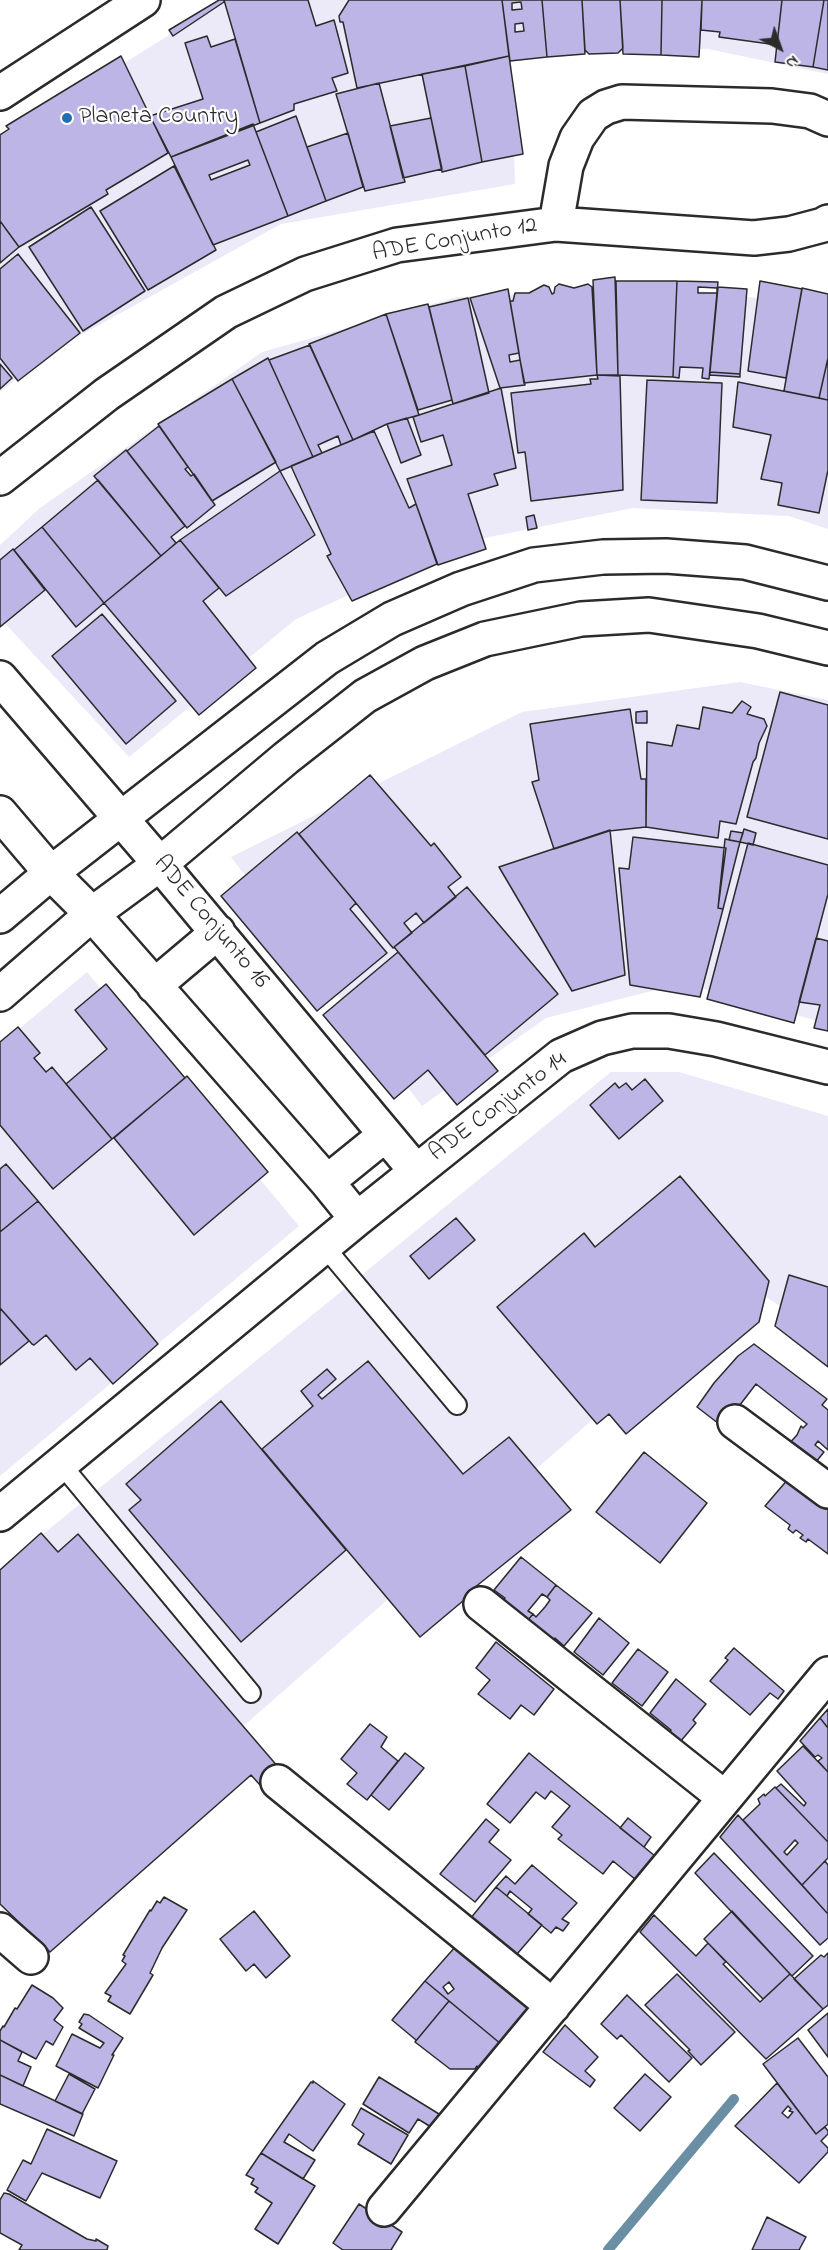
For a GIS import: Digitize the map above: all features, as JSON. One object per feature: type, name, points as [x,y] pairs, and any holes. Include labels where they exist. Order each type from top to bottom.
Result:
[{"type":"street","points":[[0,93],[143,0]]},
{"type":"street","points":[[556,224],[566,166],[577,138],[593,115],[606,107],[622,102],[772,106],[810,111],[828,119]]},
{"type":"street","name":"ADE Conjunto 12","points":[[0,478],[106,394],[226,312],[305,274],[397,245],[556,224],[754,238],[789,234],[828,222]]},
{"type":"street","points":[[0,916],[51,873],[327,658],[392,619],[461,589],[534,565],[603,557],[666,556],[745,562],[828,583]]},
{"type":"street","points":[[0,994],[92,914],[160,864],[286,758],[365,696],[425,663],[485,639],[581,619],[650,615],[758,631],[828,648]]},
{"type":"street","name":"ADE Conjunto 16","points":[[0,678],[122,818],[416,1171]]},
{"type":"street","points":[[0,813],[51,873],[92,914],[357,1219]]},
{"type":"street","points":[[154,986],[218,932]]},
{"type":"street","name":"ADE Conjunto 14","points":[[0,1514],[357,1219],[561,1056],[602,1038],[632,1031],[669,1031],[716,1039],[828,1067]]},
{"type":"street","points":[[327,1182],[385,1135]]},
{"type":"street","points":[[735,1422],[828,1491]]},
{"type":"street","points":[[481,1604],[725,1798]]},
{"type":"street","points":[[384,2209],[828,1674]]},
{"type":"street","points":[[278,1782],[553,2006]]},
{"type":"street","points":[[0,1930],[31,1957]]},
{"type":"lane","points":[[324,1246],[457,1405]]},
{"type":"lane","points":[[61,1464],[251,1693]]},
{"type":"shaded area","points":[[225,0],[828,0],[828,74],[708,49],[511,54],[515,184],[281,224],[45,355],[0,392],[0,141]]},
{"type":"shaded area","points":[[669,287],[828,307],[828,529],[789,516],[633,508],[465,542],[296,619],[129,757],[0,618],[0,545],[40,508],[262,352],[457,297]]},
{"type":"shaded area","points":[[740,682],[828,700],[828,1024],[683,983],[546,1018],[422,1106],[231,857],[522,712]]},
{"type":"shaded area","points":[[87,972],[299,1226],[0,1476],[0,1045]]},
{"type":"shaded area","points":[[611,1072],[679,1072],[828,1116],[828,1338],[751,1287],[722,1306],[26,1917],[0,1894],[0,1569]]},
{"type":"building","points":[[219,0],[224,0],[224,2],[173,36],[169,30]]},
{"type":"building","points":[[224,0],[308,0],[316,26],[334,20],[348,73],[332,78],[337,91],[294,104],[294,110],[260,123]]},
{"type":"building","points":[[349,0],[502,0],[509,56],[357,88],[343,22],[340,22],[339,16]]},
{"type":"building","points":[[502,0],[542,0],[547,57],[510,61]],"holes":[[[521,2],[522,9],[512,10],[512,3]],[[523,23],[524,31],[515,32],[515,24]]]},
{"type":"building","points":[[542,0],[582,0],[585,54],[547,57]]},
{"type":"building","points":[[582,0],[620,0],[623,48],[618,53],[589,54],[585,50]]},
{"type":"building","points":[[620,0],[662,0],[661,55],[623,54]]},
{"type":"building","points":[[662,0],[702,0],[699,57],[661,55]]},
{"type":"building","points":[[702,0],[782,0],[777,45],[719,37],[720,32],[701,30]]},
{"type":"building","points":[[782,0],[824,0],[813,67],[775,62]]},
{"type":"building","points":[[824,0],[828,0],[828,70],[813,67]]},
{"type":"building","points":[[207,36],[211,47],[235,39],[260,123],[171,157],[150,116],[203,99],[185,43]]},
{"type":"building","points":[[121,56],[168,153],[106,190],[108,194],[19,247],[0,221],[0,135],[9,129],[6,126]]},
{"type":"building","points":[[509,56],[523,154],[482,162],[465,66]]},
{"type":"building","points":[[465,66],[482,162],[442,172],[422,74]]},
{"type":"building","points":[[379,83],[405,182],[365,191],[336,94]]},
{"type":"building","points":[[296,116],[326,201],[288,216],[256,132]]},
{"type":"building","points":[[431,118],[442,169],[403,178],[390,126]]},
{"type":"building","points":[[253,124],[288,216],[213,245],[171,157]],"holes":[[[248,160],[250,165],[211,180],[209,175]]]},
{"type":"building","points":[[348,133],[363,187],[326,201],[307,147]]},
{"type":"building","points":[[174,166],[216,250],[148,290],[100,211]]},
{"type":"building","points":[[91,207],[145,291],[83,331],[29,247]]},
{"type":"building","points":[[0,221],[19,247],[0,263]]},
{"type":"building","points":[[18,254],[80,333],[18,381],[0,358],[0,269]]},
{"type":"building","points":[[615,277],[618,375],[597,375],[593,280]]},
{"type":"building","points":[[616,281],[677,281],[673,377],[618,375]]},
{"type":"building","points":[[677,281],[718,282],[717,293],[709,379],[702,378],[703,368],[680,367],[679,378],[673,377]],"holes":[[[698,287],[717,288],[717,293],[698,293]]]},
{"type":"building","points":[[760,281],[802,289],[786,378],[748,371]]},
{"type":"building","points":[[559,284],[574,288],[588,284],[592,287],[597,375],[524,383],[510,301],[513,301],[515,293],[529,293],[544,285],[549,287],[552,294]]},
{"type":"building","points":[[718,287],[747,289],[740,374],[710,372]]},
{"type":"building","points":[[802,288],[828,294],[828,358],[819,398],[784,391]]},
{"type":"building","points":[[508,289],[519,353],[509,355],[510,362],[520,360],[525,385],[500,388],[470,298]]},
{"type":"building","points":[[468,298],[489,393],[453,404],[429,307]]},
{"type":"building","points":[[428,304],[452,400],[418,410],[386,314]]},
{"type":"building","points":[[386,314],[419,415],[387,424],[353,440],[309,344]]},
{"type":"building","points":[[310,345],[353,440],[341,445],[338,436],[318,445],[322,453],[313,457],[269,360]]},
{"type":"building","points":[[268,358],[313,457],[280,471],[232,379]]},
{"type":"building","points":[[828,358],[828,400],[819,398]]},
{"type":"building","points":[[0,364],[12,378],[0,389]]},
{"type":"building","points":[[710,372],[740,374],[740,377],[710,375]]},
{"type":"building","points":[[597,375],[620,376],[623,490],[531,501],[525,452],[518,453],[511,393],[591,384],[590,379],[598,379]]},
{"type":"building","points":[[232,379],[276,462],[212,501],[158,424]]},
{"type":"building","points":[[647,380],[722,383],[717,503],[641,500]]},
{"type":"building","points":[[738,382],[828,400],[828,470],[819,513],[778,505],[782,483],[761,479],[771,435],[733,427]]},
{"type":"building","points":[[501,388],[516,468],[494,474],[498,485],[468,494],[486,549],[438,565],[407,479],[452,465],[443,435],[421,442],[413,417]]},
{"type":"building","points":[[407,418],[421,455],[401,463],[387,424]]},
{"type":"building","points":[[159,426],[188,467],[185,469],[191,476],[194,474],[215,505],[187,528],[127,451]]},
{"type":"building","points":[[374,431],[409,508],[416,504],[437,564],[352,601],[327,556],[331,554],[291,466]]},
{"type":"building","points":[[126,450],[185,526],[171,537],[176,543],[161,556],[94,476]]},
{"type":"building","points":[[280,471],[315,535],[226,596],[180,540]]},
{"type":"building","points":[[98,480],[161,556],[104,603],[42,527]]},
{"type":"building","points":[[534,515],[537,528],[528,530],[526,517]]},
{"type":"building","points":[[42,527],[104,603],[76,627],[14,550]]},
{"type":"building","points":[[180,540],[219,588],[203,601],[256,668],[199,715],[104,603]]},
{"type":"building","points":[[13,549],[45,590],[0,627],[0,560]]},
{"type":"building","points":[[102,614],[176,701],[126,744],[52,656]]},
{"type":"building","points":[[780,692],[828,705],[828,839],[747,817]]},
{"type":"building","points":[[742,701],[751,707],[747,714],[764,719],[767,726],[759,743],[736,824],[720,821],[718,838],[646,827],[647,742],[672,746],[677,725],[699,729],[703,707],[732,713]]},
{"type":"building","points":[[630,709],[641,779],[646,779],[646,827],[609,831],[554,849],[532,782],[539,780],[530,724]]},
{"type":"building","points":[[647,711],[647,723],[636,723],[636,712]]},
{"type":"building","points":[[370,775],[431,846],[434,843],[461,877],[448,887],[456,897],[424,923],[416,913],[404,923],[412,933],[393,948],[299,834]]},
{"type":"building","points":[[744,829],[756,833],[753,845],[740,842]]},
{"type":"building","points":[[610,830],[625,975],[572,991],[499,867]]},
{"type":"building","points":[[731,831],[743,833],[740,842],[729,840]]},
{"type":"building","points":[[297,832],[356,903],[350,909],[387,953],[317,1011],[221,896]]},
{"type":"building","points":[[633,837],[726,848],[718,908],[723,909],[700,997],[630,985],[619,868],[629,869]]},
{"type":"building","points":[[725,839],[740,842],[723,909],[718,908]]},
{"type":"building","points":[[748,843],[828,865],[828,894],[794,1023],[707,999]]},
{"type":"building","points":[[467,887],[558,994],[485,1055],[394,947]]},
{"type":"building","points":[[816,938],[828,941],[828,1031],[814,1028],[820,1005],[799,1002]]},
{"type":"building","points":[[398,952],[498,1071],[457,1105],[428,1070],[394,1099],[323,1015]]},
{"type":"building","points":[[106,984],[185,1078],[112,1139],[66,1084],[107,1049],[75,1010]]},
{"type":"building","points":[[18,1027],[40,1053],[34,1058],[46,1072],[52,1067],[112,1139],[53,1189],[0,1125],[0,1042]]},
{"type":"building","points":[[187,1076],[268,1172],[194,1235],[114,1138]]},
{"type":"building","points":[[645,1079],[663,1101],[619,1139],[590,1105],[615,1083],[619,1088],[626,1083],[632,1090]]},
{"type":"building","points":[[6,1164],[38,1201],[0,1232],[0,1169]]},
{"type":"building","points":[[680,1176],[769,1281],[759,1322],[626,1434],[609,1414],[597,1424],[497,1307],[584,1233],[595,1247]]},
{"type":"building","points":[[38,1201],[158,1344],[113,1384],[90,1358],[76,1370],[46,1335],[34,1345],[32,1344],[0,1308],[0,1232]]},
{"type":"building","points":[[456,1218],[475,1240],[429,1279],[410,1256]]},
{"type":"building","points":[[789,1275],[828,1287],[828,1367],[775,1326]]},
{"type":"building","points":[[0,1308],[29,1341],[0,1365]]},
{"type":"building","points":[[754,1344],[827,1399],[822,1405],[828,1410],[828,1450],[818,1441],[815,1445],[824,1452],[811,1468],[785,1448],[797,1435],[801,1426],[803,1428],[807,1424],[756,1384],[723,1427],[697,1407],[738,1356]]},
{"type":"building","points":[[368,1361],[463,1474],[509,1437],[571,1510],[474,1588],[476,1590],[420,1637],[262,1449],[313,1406],[301,1391],[327,1369],[336,1379],[318,1395],[322,1399]]},
{"type":"building","points":[[221,1401],[346,1550],[241,1642],[129,1510],[141,1500],[126,1484]]},
{"type":"building","points":[[644,1452],[707,1503],[660,1563],[596,1512]]},
{"type":"building","points":[[789,1478],[828,1506],[828,1554],[808,1539],[806,1542],[800,1538],[803,1535],[796,1530],[793,1533],[788,1529],[790,1525],[765,1506]]},
{"type":"building","points":[[41,1533],[58,1552],[78,1534],[279,1768],[260,1785],[251,1775],[50,1952],[0,1904],[0,1570]]},
{"type":"building","points":[[521,1557],[556,1585],[547,1597],[542,1594],[528,1611],[533,1614],[523,1626],[498,1607],[505,1598],[494,1590]]},
{"type":"building","points":[[556,1585],[592,1613],[564,1646],[555,1638],[548,1647],[523,1626],[533,1614],[536,1617],[545,1607],[550,1600],[547,1597]]},
{"type":"building","points":[[599,1618],[629,1643],[603,1675],[574,1652]]},
{"type":"building","points":[[496,1642],[554,1689],[534,1715],[521,1705],[510,1719],[478,1694],[490,1680],[476,1668]]},
{"type":"building","points":[[734,1648],[784,1691],[778,1699],[770,1693],[750,1715],[710,1681],[728,1660],[725,1658]]},
{"type":"building","points":[[638,1649],[668,1672],[642,1706],[612,1683]]},
{"type":"building","points":[[676,1679],[706,1704],[693,1720],[696,1723],[680,1742],[669,1733],[671,1730],[650,1713]]},
{"type":"building","points":[[828,1709],[828,1728],[820,1718]]},
{"type":"building","points":[[820,1718],[828,1728],[828,1772],[818,1761],[822,1758],[818,1755],[815,1757],[800,1741]]},
{"type":"building","points":[[370,1724],[387,1737],[381,1747],[398,1761],[367,1800],[347,1784],[357,1773],[341,1759]]},
{"type":"building","points":[[803,1746],[828,1772],[828,1842],[776,1788],[781,1784],[804,1806],[806,1803],[777,1771]]},
{"type":"building","points":[[405,1753],[424,1768],[389,1810],[371,1795]]},
{"type":"building","points":[[529,1753],[655,1856],[636,1880],[613,1861],[603,1874],[558,1839],[562,1835],[552,1827],[570,1806],[551,1791],[545,1799],[536,1792],[510,1823],[487,1804]]},
{"type":"building","points":[[775,1787],[828,1842],[828,1858],[802,1885],[743,1820],[760,1804],[758,1799],[764,1794],[765,1796]],"holes":[[[795,1840],[798,1843],[787,1855],[784,1852]]]},
{"type":"building","points":[[738,1815],[828,1914],[828,1938],[820,1945],[720,1837]]},
{"type":"building","points":[[628,1818],[651,1837],[644,1847],[620,1828]]},
{"type":"building","points":[[486,1819],[499,1830],[489,1842],[511,1860],[475,1902],[440,1874]]},
{"type":"building","points":[[714,1853],[813,1956],[792,1976],[695,1873]]},
{"type":"building","points":[[825,1861],[828,1865],[828,1914],[802,1885]]},
{"type":"building","points":[[532,1865],[577,1903],[562,1919],[569,1923],[563,1931],[556,1927],[551,1933],[528,1914],[532,1909],[510,1891],[507,1896],[496,1887],[506,1876],[515,1884]]},
{"type":"building","points":[[496,1887],[542,1925],[511,1961],[466,1924]]},
{"type":"building","points":[[164,1897],[187,1910],[162,1948],[150,1973],[153,1975],[130,2014],[108,2001],[111,1996],[105,1993],[126,1964],[122,1961],[125,1956],[123,1955],[150,1910],[157,1901],[160,1903]]},
{"type":"building","points":[[254,1911],[290,1956],[266,1978],[254,1964],[246,1971],[220,1939]]},
{"type":"building","points":[[732,1911],[790,1974],[763,1999],[704,1939]]},
{"type":"building","points":[[654,1915],[696,1956],[708,1943],[726,1962],[723,1964],[760,2002],[790,1974],[823,2009],[766,2059],[640,1932]]},
{"type":"building","points":[[456,1946],[532,2008],[501,2044],[425,1981]],"holes":[[[449,1982],[454,1989],[448,1994],[443,1987]]]},
{"type":"building","points":[[828,1953],[828,2005],[823,2009],[794,1979],[821,1955],[824,1957]]},
{"type":"building","points":[[677,1974],[735,2032],[701,2065],[688,2051],[690,2050],[645,2005]]},
{"type":"building","points":[[425,1981],[449,2001],[415,2042],[416,2040],[392,2020]]},
{"type":"building","points":[[32,1985],[53,1998],[63,2008],[54,2020],[63,2027],[53,2045],[46,2041],[36,2059],[0,2040],[0,2031]]},
{"type":"building","points":[[627,1995],[692,2058],[669,2082],[621,2035],[617,2039],[601,2024]]},
{"type":"building","points":[[449,2001],[501,2044],[482,2070],[477,2066],[475,2069],[450,2069],[415,2042]]},
{"type":"building","points":[[828,2013],[828,2057],[808,2030]]},
{"type":"building","points":[[84,2014],[123,2038],[112,2055],[114,2055],[98,2088],[56,2066],[72,2034],[100,2048],[104,2043],[79,2028],[82,2024],[79,2022]]},
{"type":"building","points":[[565,2025],[598,2057],[585,2071],[595,2080],[590,2087],[543,2052]]},
{"type":"building","points":[[798,2038],[828,2077],[828,2124],[816,2134],[763,2064]]},
{"type":"building","points":[[0,2040],[22,2052],[18,2061],[31,2067],[23,2086],[0,2075]]},
{"type":"building","points":[[69,2074],[95,2089],[82,2114],[55,2101]]},
{"type":"building","points":[[645,2074],[671,2097],[640,2131],[614,2108]]},
{"type":"building","points":[[0,2075],[83,2114],[74,2136],[0,2104]]},
{"type":"building","points":[[379,2077],[439,2114],[431,2127],[418,2119],[409,2133],[363,2104]]},
{"type":"building","points":[[313,2081],[345,2104],[313,2151],[289,2134],[284,2142],[315,2160],[303,2179],[261,2153]]},
{"type":"building","points":[[777,2083],[816,2134],[825,2127],[828,2131],[821,2141],[828,2148],[828,2152],[799,2183],[735,2126]],"holes":[[[788,2106],[791,2109],[789,2111],[793,2112],[788,2118],[782,2113]]]},
{"type":"building","points":[[361,2108],[408,2135],[391,2164],[358,2144],[364,2134],[352,2125]]},
{"type":"building","points":[[47,2129],[117,2161],[100,2198],[42,2173],[26,2201],[7,2190],[23,2160],[31,2164]]},
{"type":"building","points":[[261,2153],[315,2186],[278,2244],[255,2229],[272,2203],[255,2192],[258,2188],[251,2184],[254,2179],[246,2175]]},
{"type":"building","points":[[4,2193],[87,2239],[96,2241],[96,2239],[108,2246],[107,2250],[19,2250],[22,2245],[0,2233],[0,2200]]},
{"type":"building","points":[[359,2204],[402,2232],[391,2250],[343,2250],[333,2243]]},
{"type":"building","points":[[767,2217],[806,2237],[799,2250],[752,2250]]},
{"type":"waterway","points":[[608,2250],[734,2099]]},
{"type":"place","name":"Planeta Country","points":[[67,118]]}]
